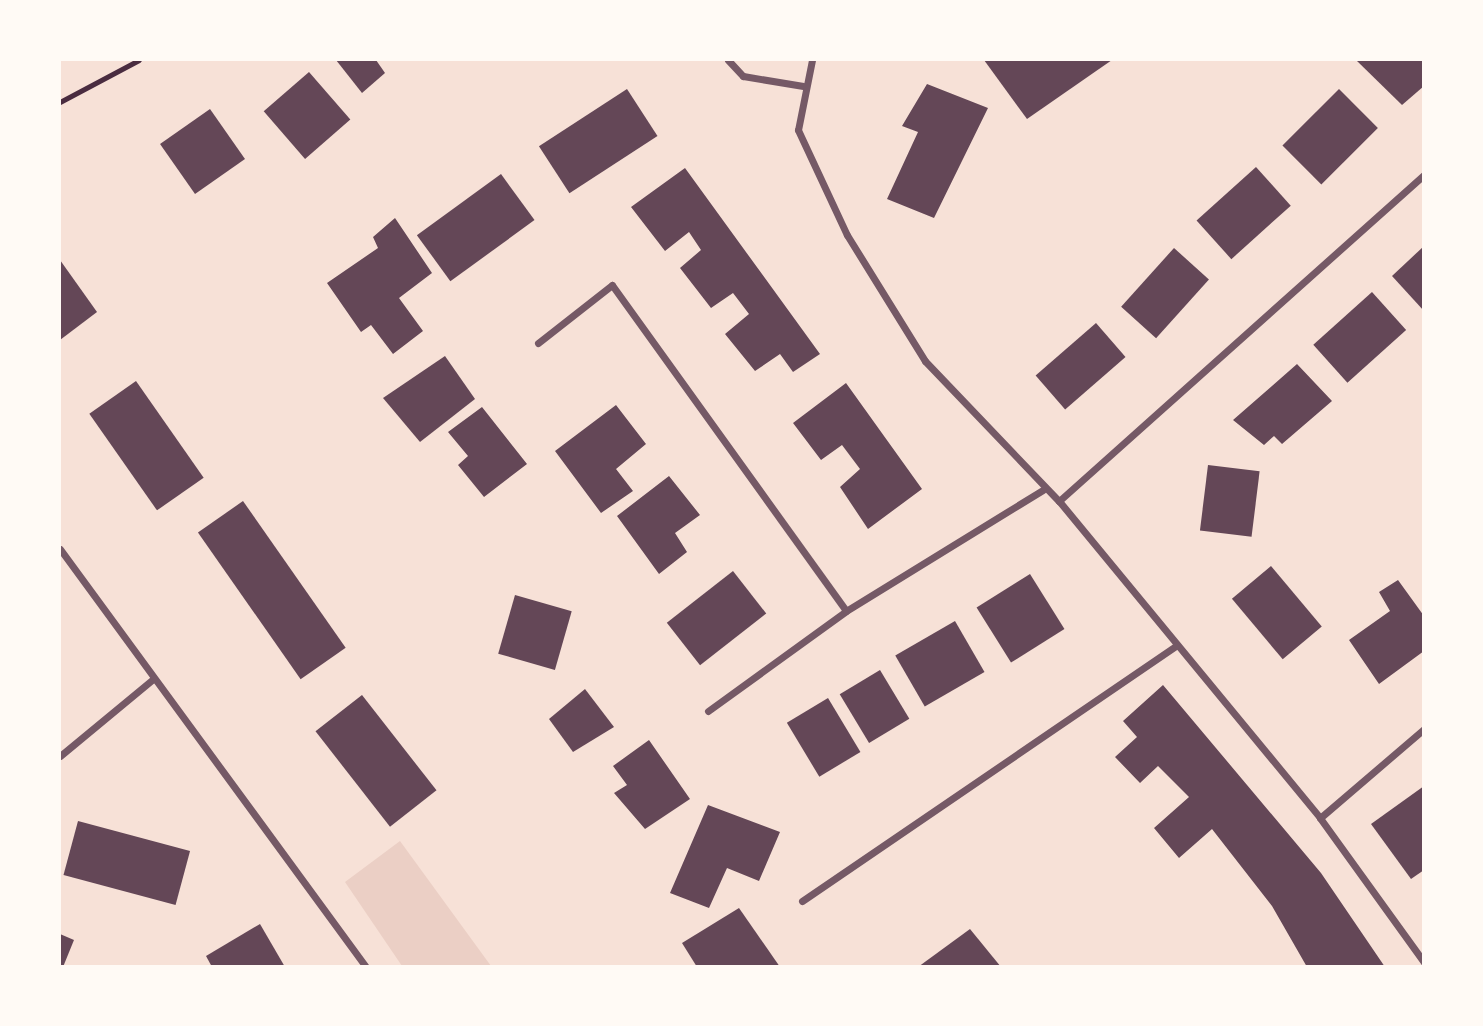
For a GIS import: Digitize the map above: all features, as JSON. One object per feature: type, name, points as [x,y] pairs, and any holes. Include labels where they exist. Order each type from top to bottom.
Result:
[{"type":"street","points":[[728,60],[743,76],[803,86]]},
{"type":"street","points":[[812,60],[803,86],[797,130],[847,235],[925,362],[1043,490],[1059,501],[1320,818],[1423,962]]},
{"type":"street","points":[[1059,501],[1423,175]]},
{"type":"street","points":[[538,343],[611,285],[846,611]]},
{"type":"street","points":[[708,711],[846,611],[1043,490]]},
{"type":"street","points":[[60,549],[366,967]]},
{"type":"street","points":[[802,901],[1177,646]]},
{"type":"street","points":[[60,756],[153,679]]},
{"type":"street","points":[[1320,818],[1423,729]]},
{"type":"path","points":[[60,102],[139,60]]},
{"type":"shaded area","points":[[400,841],[491,966],[402,966],[345,882]]},
{"type":"building","points":[[336,60],[376,60],[385,73],[362,93]]},
{"type":"building","points":[[984,60],[1112,60],[1027,119]]},
{"type":"building","points":[[1356,60],[1424,60],[1424,86],[1402,105]]},
{"type":"building","points":[[309,72],[350,120],[305,159],[264,111]]},
{"type":"building","points":[[927,84],[988,108],[934,218],[887,199],[918,132],[902,126]]},
{"type":"building","points":[[627,89],[657,136],[569,193],[539,146]]},
{"type":"building","points":[[1339,89],[1378,128],[1321,184],[1282,146]]},
{"type":"building","points":[[210,109],[245,159],[195,194],[160,144]]},
{"type":"building","points":[[1256,167],[1291,206],[1231,259],[1197,221]]},
{"type":"building","points":[[685,168],[820,354],[793,372],[780,354],[755,371],[725,334],[749,314],[733,293],[711,308],[680,268],[701,250],[689,232],[665,251],[631,207]]},
{"type":"building","points":[[501,174],[535,220],[450,281],[417,235]]},
{"type":"building","points":[[395,218],[432,273],[399,298],[423,331],[393,354],[371,325],[361,332],[327,283],[378,248],[373,237]]},
{"type":"building","points":[[1424,246],[1424,311],[1392,276]]},
{"type":"building","points":[[1174,248],[1209,279],[1156,338],[1121,307]]},
{"type":"building","points":[[60,260],[97,312],[60,340]]},
{"type":"building","points":[[1372,292],[1406,330],[1347,383],[1313,345]]},
{"type":"building","points":[[1096,323],[1126,357],[1065,409],[1036,375]]},
{"type":"building","points":[[445,356],[475,399],[420,442],[383,398]]},
{"type":"building","points":[[1297,364],[1332,401],[1282,444],[1274,436],[1264,445],[1233,420]]},
{"type":"building","points":[[136,381],[204,478],[157,510],[89,414]]},
{"type":"building","points":[[846,383],[922,489],[868,529],[840,487],[860,469],[842,445],[821,460],[793,423]]},
{"type":"building","points":[[616,405],[646,444],[616,469],[633,491],[601,513],[555,451]]},
{"type":"building","points":[[482,407],[527,464],[484,497],[458,465],[468,456],[448,432]]},
{"type":"building","points":[[1208,465],[1260,471],[1252,537],[1200,531]]},
{"type":"building","points":[[669,476],[700,515],[675,533],[687,552],[659,574],[617,516]]},
{"type":"building","points":[[243,501],[346,648],[301,679],[198,533]]},
{"type":"building","points":[[1271,566],[1322,627],[1283,659],[1232,599]]},
{"type":"building","points":[[733,571],[766,614],[700,665],[667,623]]},
{"type":"building","points":[[1030,574],[1064,629],[1011,663],[977,607]]},
{"type":"building","points":[[1398,580],[1424,616],[1424,651],[1379,684],[1349,640],[1390,611],[1379,592]]},
{"type":"building","points":[[515,595],[572,611],[555,670],[498,654]]},
{"type":"building","points":[[955,621],[984,672],[925,707],[895,656]]},
{"type":"building","points":[[880,670],[909,719],[869,743],[840,694]]},
{"type":"building","points":[[1163,685],[1321,873],[1385,967],[1307,967],[1272,906],[1212,829],[1179,858],[1154,828],[1189,797],[1158,766],[1140,783],[1115,757],[1137,737],[1123,721]]},
{"type":"building","points":[[585,689],[614,727],[573,752],[549,719]]},
{"type":"building","points":[[362,695],[436,790],[390,827],[316,731]]},
{"type":"building","points":[[828,698],[860,752],[819,777],[787,723]]},
{"type":"building","points":[[649,740],[690,799],[645,829],[614,793],[627,785],[613,766]]},
{"type":"building","points":[[1424,786],[1424,870],[1411,879],[1371,824]]},
{"type":"building","points":[[708,805],[780,832],[759,881],[727,868],[709,908],[670,893]]},
{"type":"building","points":[[78,821],[190,851],[176,905],[64,875]]},
{"type":"building","points":[[739,908],[780,967],[697,967],[682,943]]},
{"type":"building","points":[[260,924],[285,967],[212,967],[206,956]]},
{"type":"building","points":[[970,929],[1001,967],[918,967]]},
{"type":"building","points":[[60,934],[74,940],[63,967],[60,967]]}]
